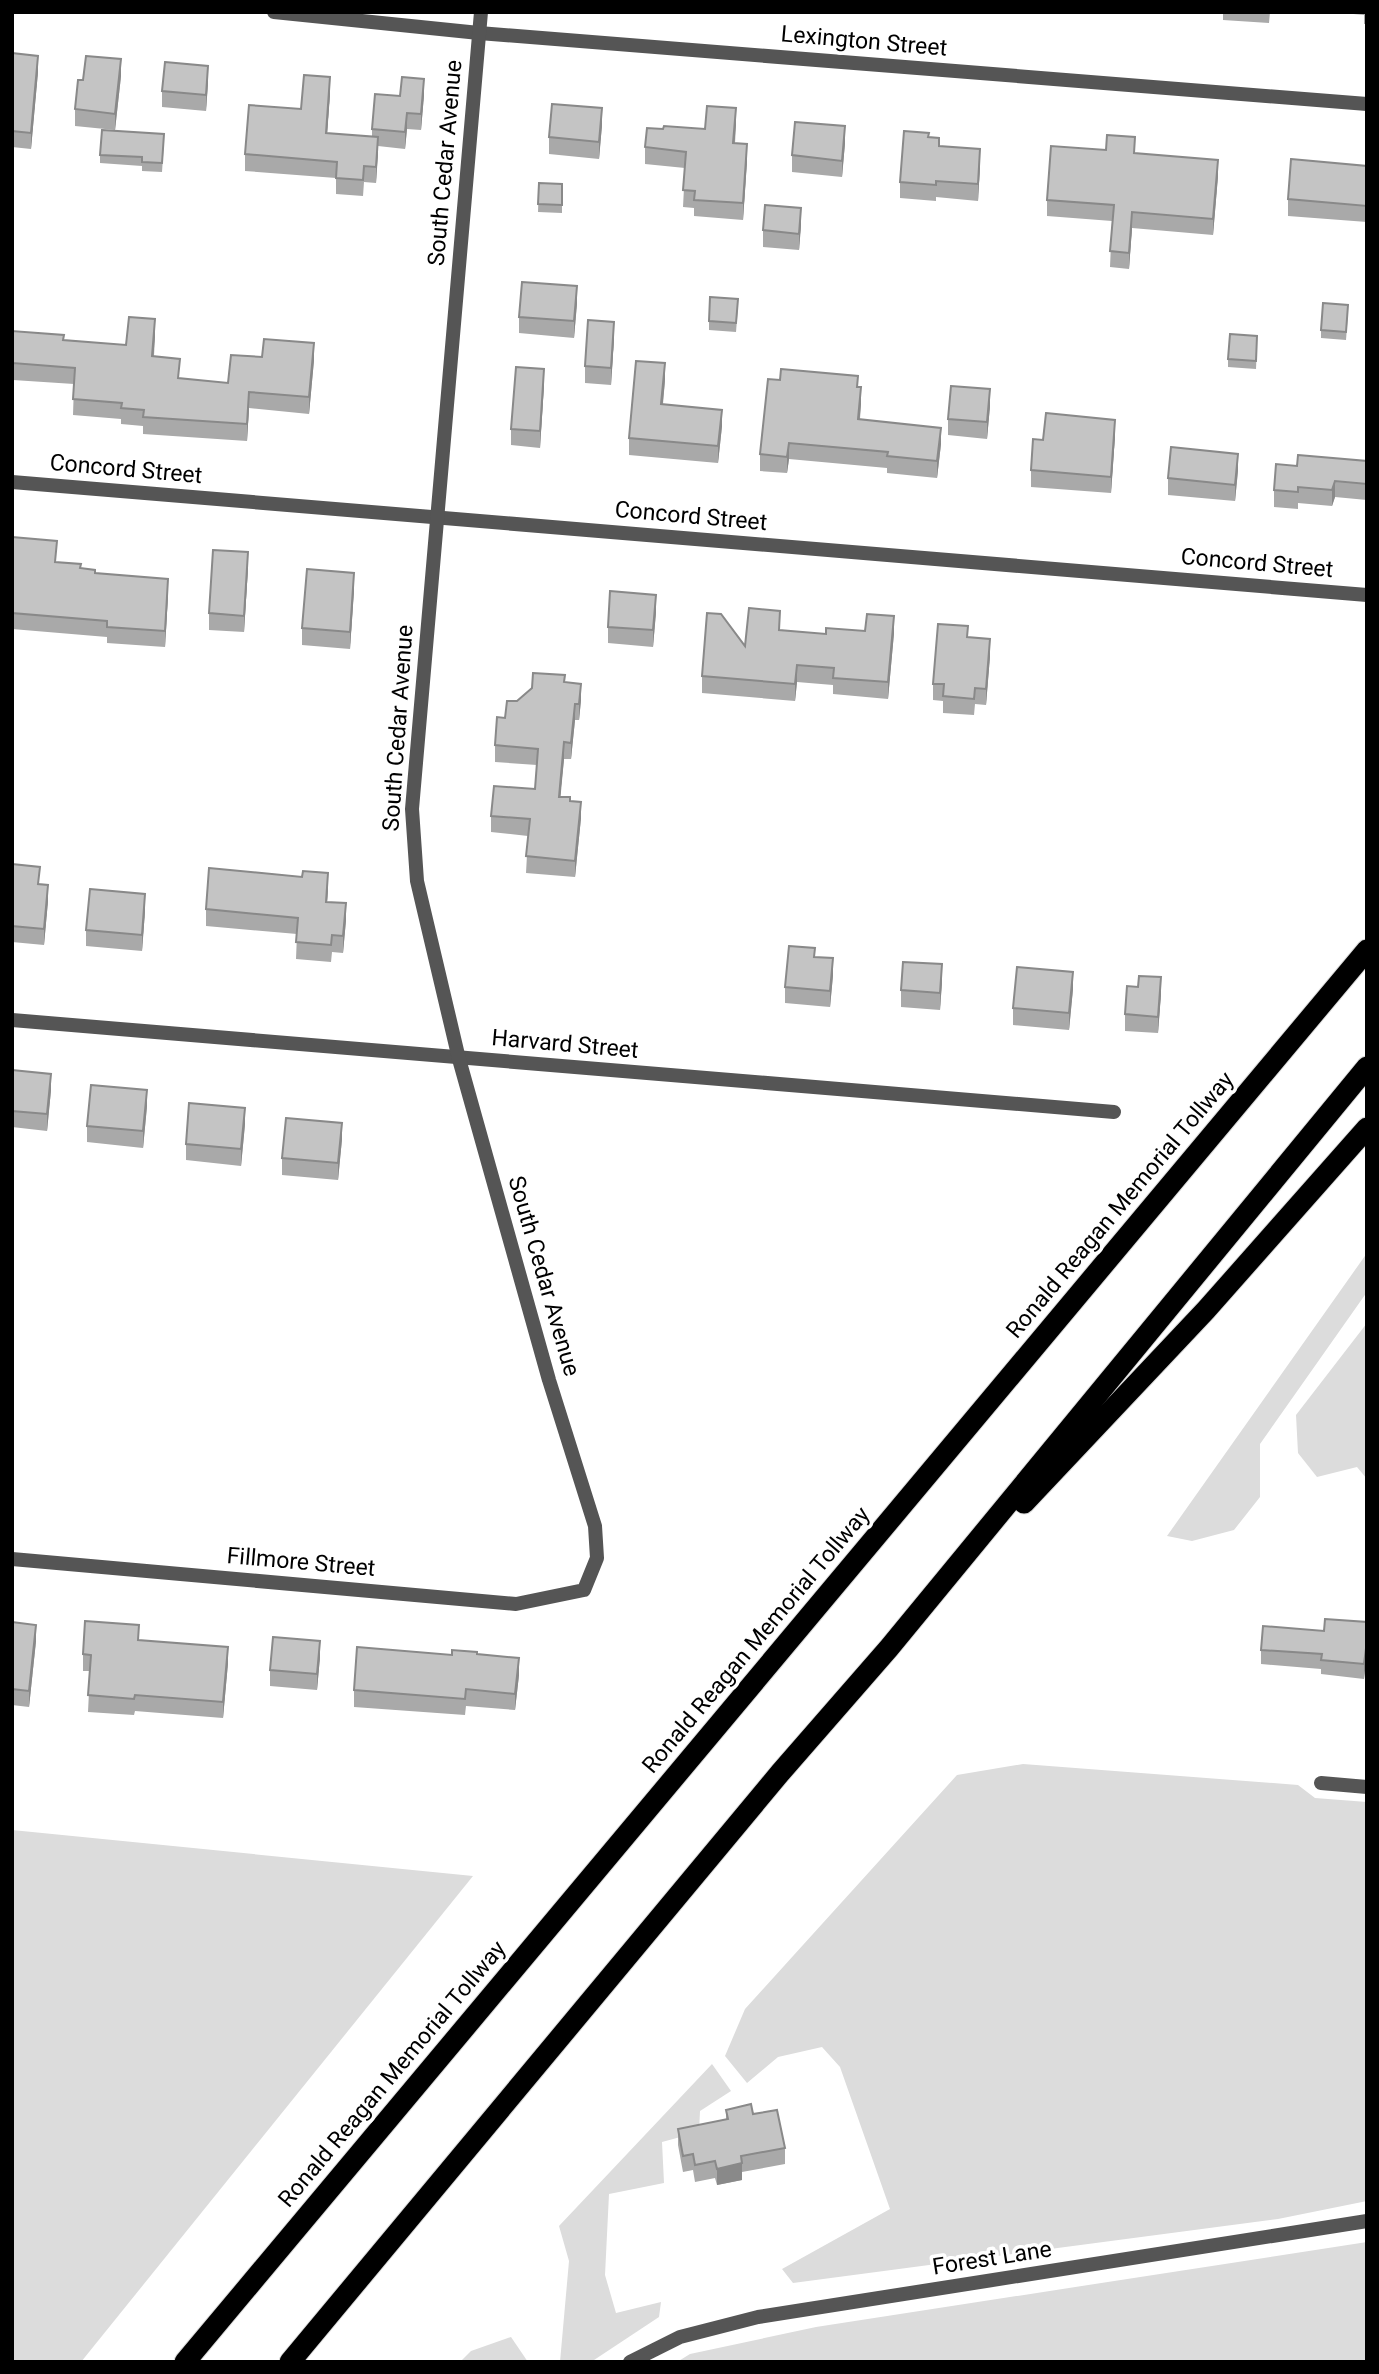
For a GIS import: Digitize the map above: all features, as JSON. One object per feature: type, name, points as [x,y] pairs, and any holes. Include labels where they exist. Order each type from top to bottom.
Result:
[{"type":"highway","name":"Ronald Reagan Memorial Tollway","points":[[185,2362],[1367,950]]},
{"type":"highway","points":[[290,2362],[762,1794],[889,1648],[1367,1066]]},
{"type":"highway","points":[[889,1648],[1206,1310],[1367,1128]]},
{"type":"street","name":"Lexington Street","points":[[274,12],[479,33],[1367,104]]},
{"type":"street","name":"South Cedar Avenue","points":[[481,12],[412,809],[417,881],[459,1059],[549,1380],[595,1526],[597,1558],[584,1590]]},
{"type":"street","name":"Concord Street","points":[[12,482],[1367,595]]},
{"type":"street","name":"Harvard Street","points":[[12,1020],[1114,1112]]},
{"type":"street","name":"Fillmore Street","points":[[12,1559],[516,1604],[584,1590]]},
{"type":"street","points":[[1321,1783],[1367,1787]]},
{"type":"street","name":"Forest Lane","points":[[630,2362],[680,2337],[758,2317],[1367,2221]]},
{"type":"shaded area","points":[[1367,1253],[1367,1292],[1260,1444],[1260,1497],[1234,1530],[1192,1541],[1167,1536]]},
{"type":"shaded area","points":[[1367,1323],[1367,1479],[1357,1467],[1317,1477],[1298,1453],[1296,1415]]},
{"type":"shaded area","points":[[1023,1764],[1298,1785],[1315,1798],[1367,1802],[1367,2201],[1278,2219],[793,2283],[782,2269],[890,2209],[840,2067],[822,2047],[778,2057],[747,2083],[725,2056],[745,2009],[957,1775]]},
{"type":"shaded area","points":[[12,1830],[473,1876],[81,2362],[12,2362]]},
{"type":"shaded area","points":[[712,2064],[731,2091],[700,2111],[699,2132],[662,2142],[664,2183],[609,2194],[605,2275],[616,2313],[661,2302],[659,2317],[591,2362],[560,2362],[569,2261],[559,2226]]},
{"type":"shaded area","points":[[1367,2242],[1367,2362],[677,2362],[690,2354],[816,2327]]},
{"type":"shaded area","points":[[511,2337],[528,2362],[460,2362],[471,2351]]},
{"type":"building","points":[[12,53],[38,56],[31,133],[12,131]]},
{"type":"building","points":[[86,56],[121,59],[115,114],[75,109],[78,80],[83,80]]},
{"type":"building","points":[[165,62],[208,66],[206,95],[162,91]]},
{"type":"building","points":[[304,75],[330,77],[326,133],[378,137],[376,167],[364,166],[363,180],[336,178],[337,162],[245,154],[249,105],[301,109]]},
{"type":"building","points":[[402,77],[424,79],[421,114],[407,113],[405,132],[372,129],[375,94],[400,96]]},
{"type":"building","points":[[552,104],[602,108],[599,142],[549,137]]},
{"type":"building","points":[[707,106],[736,108],[733,143],[747,144],[743,203],[694,200],[695,191],[683,190],[686,152],[645,147],[647,128],[663,129],[664,126],[705,129]]},
{"type":"building","points":[[795,122],[845,126],[842,161],[792,155]]},
{"type":"building","points":[[102,130],[164,134],[162,163],[142,162],[142,157],[100,155]]},
{"type":"building","points":[[904,131],[929,133],[928,137],[939,138],[939,146],[980,149],[978,184],[900,182]]},
{"type":"building","points":[[1107,135],[1135,137],[1134,153],[1218,160],[1213,219],[1132,212],[1129,253],[1110,251],[1114,205],[1047,200],[1051,146],[1106,150]]},
{"type":"building","points":[[1291,159],[1367,166],[1367,206],[1288,199]]},
{"type":"building","points":[[539,183],[562,184],[562,205],[538,204]]},
{"type":"building","points":[[765,205],[801,208],[799,234],[763,230]]},
{"type":"building","points":[[522,282],[577,286],[574,321],[519,317]]},
{"type":"building","points":[[710,297],[738,299],[736,323],[709,321]]},
{"type":"building","points":[[1323,303],[1348,305],[1346,332],[1321,330]]},
{"type":"building","points":[[129,317],[155,319],[152,356],[180,359],[178,378],[228,383],[231,355],[262,357],[264,339],[314,343],[309,397],[249,392],[247,424],[143,417],[144,410],[121,408],[122,403],[73,399],[75,368],[13,363],[12,373],[12,331],[64,335],[63,340],[126,345]]},
{"type":"building","points":[[588,320],[614,322],[611,368],[585,366]]},
{"type":"building","points":[[1230,334],[1257,336],[1256,361],[1228,359]]},
{"type":"building","points":[[636,361],[665,363],[661,404],[722,410],[718,446],[629,438]]},
{"type":"building","points":[[516,367],[544,369],[540,431],[511,429]]},
{"type":"building","points":[[781,369],[858,376],[857,387],[861,387],[858,419],[941,428],[937,461],[887,456],[888,452],[789,443],[787,457],[760,454],[768,379],[780,380]]},
{"type":"building","points":[[951,386],[990,389],[987,422],[948,419]]},
{"type":"building","points":[[1046,413],[1115,420],[1111,477],[1031,470],[1033,439],[1043,440]]},
{"type":"building","points":[[1171,447],[1238,454],[1235,485],[1168,478]]},
{"type":"building","points":[[1298,455],[1367,461],[1367,484],[1335,481],[1332,490],[1298,487],[1298,492],[1274,490],[1276,464],[1297,466]]},
{"type":"building","points":[[12,537],[57,541],[55,562],[81,564],[80,568],[95,570],[95,573],[168,579],[165,631],[107,627],[107,621],[12,613]]},
{"type":"building","points":[[213,550],[248,552],[244,616],[209,613]]},
{"type":"building","points":[[307,569],[354,573],[350,632],[302,628]]},
{"type":"building","points":[[610,591],[656,595],[653,630],[608,627]]},
{"type":"building","points":[[749,608],[780,611],[779,630],[826,634],[826,628],[865,631],[867,614],[894,616],[888,682],[833,678],[834,668],[797,665],[795,684],[702,676],[707,613],[721,614],[745,646]]},
{"type":"building","points":[[938,624],[968,626],[967,637],[990,639],[986,689],[975,688],[974,699],[943,696],[944,684],[933,684]]},
{"type":"building","points":[[533,673],[565,675],[564,682],[581,684],[579,704],[575,704],[571,743],[564,742],[559,797],[570,797],[570,801],[581,802],[575,861],[526,856],[530,819],[491,816],[494,786],[535,789],[538,749],[495,745],[497,717],[505,718],[507,701],[517,701],[532,688]]},
{"type":"building","points":[[12,864],[40,867],[38,884],[48,885],[44,929],[12,926]]},
{"type":"building","points":[[209,868],[302,877],[303,871],[328,873],[326,902],[346,903],[343,936],[332,935],[331,945],[296,942],[298,918],[206,909]]},
{"type":"building","points":[[90,889],[145,894],[142,935],[86,930]]},
{"type":"building","points":[[789,946],[815,948],[814,957],[833,958],[830,991],[785,987]]},
{"type":"building","points":[[903,962],[942,964],[940,993],[901,990]]},
{"type":"building","points":[[1017,967],[1073,972],[1069,1013],[1013,1008]]},
{"type":"building","points":[[1139,976],[1161,977],[1158,1017],[1125,1014],[1127,986],[1138,987]]},
{"type":"building","points":[[12,1070],[51,1074],[47,1114],[12,1111]]},
{"type":"building","points":[[91,1085],[147,1090],[143,1131],[87,1126]]},
{"type":"building","points":[[189,1103],[245,1108],[241,1149],[186,1144]]},
{"type":"building","points":[[286,1118],[342,1123],[338,1163],[282,1158]]},
{"type":"building","points":[[1325,1619],[1367,1622],[1364,1664],[1321,1660],[1322,1654],[1261,1650],[1263,1626],[1324,1631]]},
{"type":"building","points":[[85,1621],[139,1625],[138,1640],[228,1647],[223,1702],[135,1695],[134,1699],[88,1695],[91,1655],[83,1654]]},
{"type":"building","points":[[12,1622],[36,1625],[29,1691],[12,1689]]},
{"type":"building","points":[[273,1637],[320,1641],[317,1674],[270,1670]]},
{"type":"building","points":[[357,1647],[452,1655],[452,1650],[519,1658],[515,1694],[466,1689],[465,1699],[354,1690]]},
{"type":"building","points":[[751,2104],[753,2114],[777,2110],[785,2148],[741,2156],[742,2163],[717,2169],[715,2161],[695,2165],[693,2154],[683,2156],[678,2129],[728,2119],[726,2110]]}]
